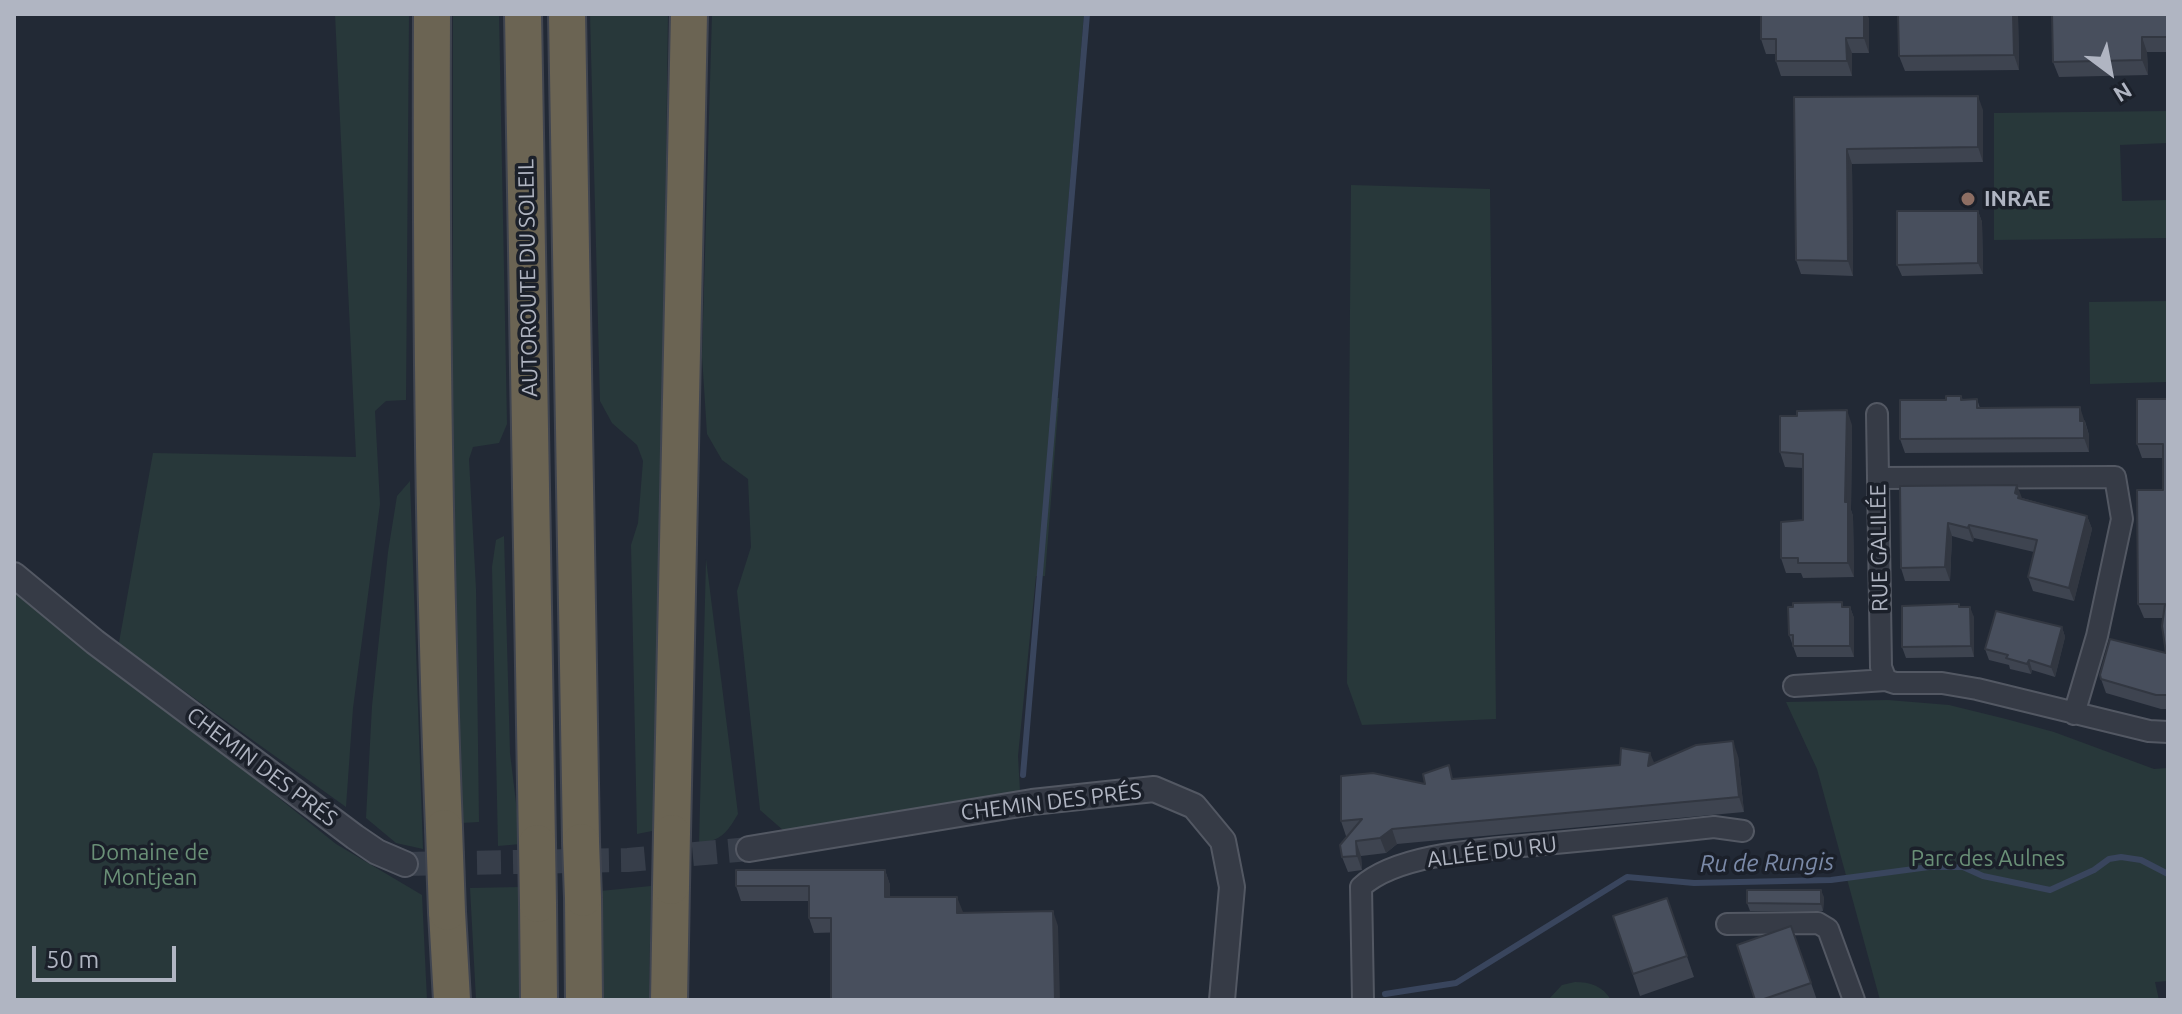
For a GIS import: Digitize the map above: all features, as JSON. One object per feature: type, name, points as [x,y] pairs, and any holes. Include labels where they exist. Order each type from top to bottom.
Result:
[{"type":"highway","points":[[432,14],[432,407],[436,642],[452,1000]]},
{"type":"highway","name":"AUTOROUTE DU SOLEIL","points":[[523,14],[539,1000]]},
{"type":"highway","name":"AUTOROUTE DU SOLEIL","points":[[567,14],[584,1000]]},
{"type":"highway","points":[[669,1000],[689,14]]},
{"type":"street","name":"RUE GALILÉE","points":[[1877,414],[1881,667],[1886,680]]},
{"type":"street","points":[[1878,478],[2115,477],[2122,519],[2097,636],[2074,714]]},
{"type":"street","name":"CHEMIN DES PRÉS","points":[[14,575],[123,663],[355,837],[377,852],[405,864]]},
{"type":"street","points":[[1794,686],[1886,680],[1895,683],[1942,683],[2149,731],[2168,732]]},
{"type":"street","name":"CHEMIN DES PRÉS","points":[[749,849],[1032,802],[1154,789],[1194,806],[1223,841],[1232,887],[1222,1000]]},
{"type":"street","name":"ALLÉE DU RU","points":[[1363,1000],[1361,887],[1383,872],[1438,856],[1486,850],[1714,827],[1743,831]]},
{"type":"street","points":[[1727,924],[1818,923],[1828,929],[1854,1000]]},
{"type":"green space","points":[[335,14],[409,14],[406,400],[386,401],[375,411],[380,504],[353,708],[346,807],[148,665],[118,648],[153,453],[356,457]]},
{"type":"green space","points":[[453,14],[499,14],[507,424],[499,443],[473,447],[469,459],[476,589],[479,822],[461,823],[453,476]]},
{"type":"green space","points":[[590,14],[668,14],[657,830],[637,834],[631,545],[638,523],[643,461],[637,445],[612,423],[600,401]]},
{"type":"green space","points":[[712,14],[1084,14],[1052,397],[1059,398],[1045,576],[1036,576],[1018,756],[1020,791],[794,832],[784,831],[760,810],[737,591],[751,547],[748,479],[722,460],[707,434],[702,356]]},
{"type":"green space","points":[[2168,111],[2168,143],[2120,145],[2122,201],[2168,200],[2168,238],[1994,240],[1994,113]]},
{"type":"green space","points":[[1351,185],[1490,189],[1496,719],[1362,725],[1347,683]]},
{"type":"green space","points":[[2168,301],[2168,382],[2090,384],[2089,302]]},
{"type":"green space","points":[[410,481],[423,849],[396,843],[366,818],[372,706],[388,552],[397,496]]},
{"type":"green space","points":[[504,536],[510,753],[521,844],[498,846],[492,567],[496,540]]},
{"type":"green space","points":[[706,559],[738,814],[723,834],[699,845]]},
{"type":"green space","name":"Domaine de Montjean","points":[[14,585],[336,844],[422,895],[427,1000],[14,1000]]},
{"type":"green space","name":"Parc des Aulnes","points":[[1888,700],[1949,705],[2054,732],[2154,769],[2168,768],[2168,981],[2155,982],[2159,1000],[1880,1000],[1817,769],[1786,702]]},
{"type":"green space","points":[[651,886],[649,1000],[603,1000],[600,891]]},
{"type":"green space","points":[[519,887],[520,1000],[476,1000],[470,888]]},
{"type":"green space","points":[[1575,982],[1596,986],[1611,1000],[1548,1000],[1562,985]]},
{"type":"building","points":[[1761,14],[1864,14],[1864,38],[1846,38],[1847,61],[1776,61],[1776,39],[1761,39]]},
{"type":"building","points":[[1898,14],[2013,14],[2014,55],[1899,56]]},
{"type":"building","points":[[2052,14],[2168,14],[2168,37],[2142,37],[2142,60],[2053,62]]},
{"type":"building","points":[[1978,96],[1978,147],[1847,149],[1848,261],[1796,260],[1794,97]]},
{"type":"building","points":[[1897,211],[1978,211],[1978,263],[1897,265]]},
{"type":"building","points":[[1946,396],[1961,396],[1961,400],[1977,399],[1977,408],[2080,407],[2084,438],[1900,439],[1900,400],[1946,400]]},
{"type":"building","points":[[2137,399],[2168,399],[2168,695],[2156,695],[2101,679],[2100,675],[2110,639],[2166,653],[2162,626],[2165,604],[2138,604],[2137,490],[2163,490],[2163,444],[2137,444]]},
{"type":"building","points":[[1847,410],[1845,502],[1848,502],[1848,563],[1798,563],[1798,558],[1781,558],[1781,522],[1803,520],[1803,454],[1780,452],[1780,416],[1797,416],[1797,411]]},
{"type":"building","points":[[2017,485],[2015,493],[2019,495],[2018,498],[2087,516],[2069,588],[2028,577],[2037,540],[1969,525],[1968,528],[1948,523],[1945,567],[1901,568],[1900,486]]},
{"type":"building","points":[[1842,602],[1842,607],[1850,607],[1850,646],[1793,646],[1793,635],[1789,635],[1788,607],[1793,607],[1793,603]]},
{"type":"building","points":[[1959,604],[1959,607],[1970,607],[1971,646],[1902,647],[1902,606]]},
{"type":"building","points":[[1996,611],[2062,627],[2051,667],[2029,660],[2027,664],[1985,649]]},
{"type":"building","points":[[1733,741],[1739,797],[1392,829],[1380,838],[1356,841],[1357,856],[1342,857],[1340,845],[1362,819],[1341,821],[1341,776],[1373,773],[1425,784],[1423,774],[1449,765],[1452,779],[1620,765],[1621,748],[1650,753],[1648,766],[1696,745]]},
{"type":"building","points":[[736,870],[885,870],[885,897],[957,897],[957,913],[1053,911],[1055,1000],[831,1000],[831,918],[809,918],[809,886],[736,886]]},
{"type":"building","points":[[1747,890],[1821,890],[1821,904],[1747,903]]},
{"type":"building","points":[[1667,898],[1687,956],[1633,974],[1613,916]]},
{"type":"building","points":[[1791,926],[1811,983],[1755,1000],[1737,945]]},
{"type":"waterway","points":[[1023,775],[1087,14]]},
{"type":"waterway","name":"Ru de Rungis","points":[[1385,994],[1456,983],[1627,877],[1694,883],[1831,880],[1929,867],[1963,867],[1983,876],[2050,890],[2094,870],[2109,859],[2121,857],[2141,860],[2168,874]]},
{"type":"tunnel","points":[[405,864],[628,860],[749,849]]},
{"type":"place","name":"INRAE","points":[[1968,199]]}]
